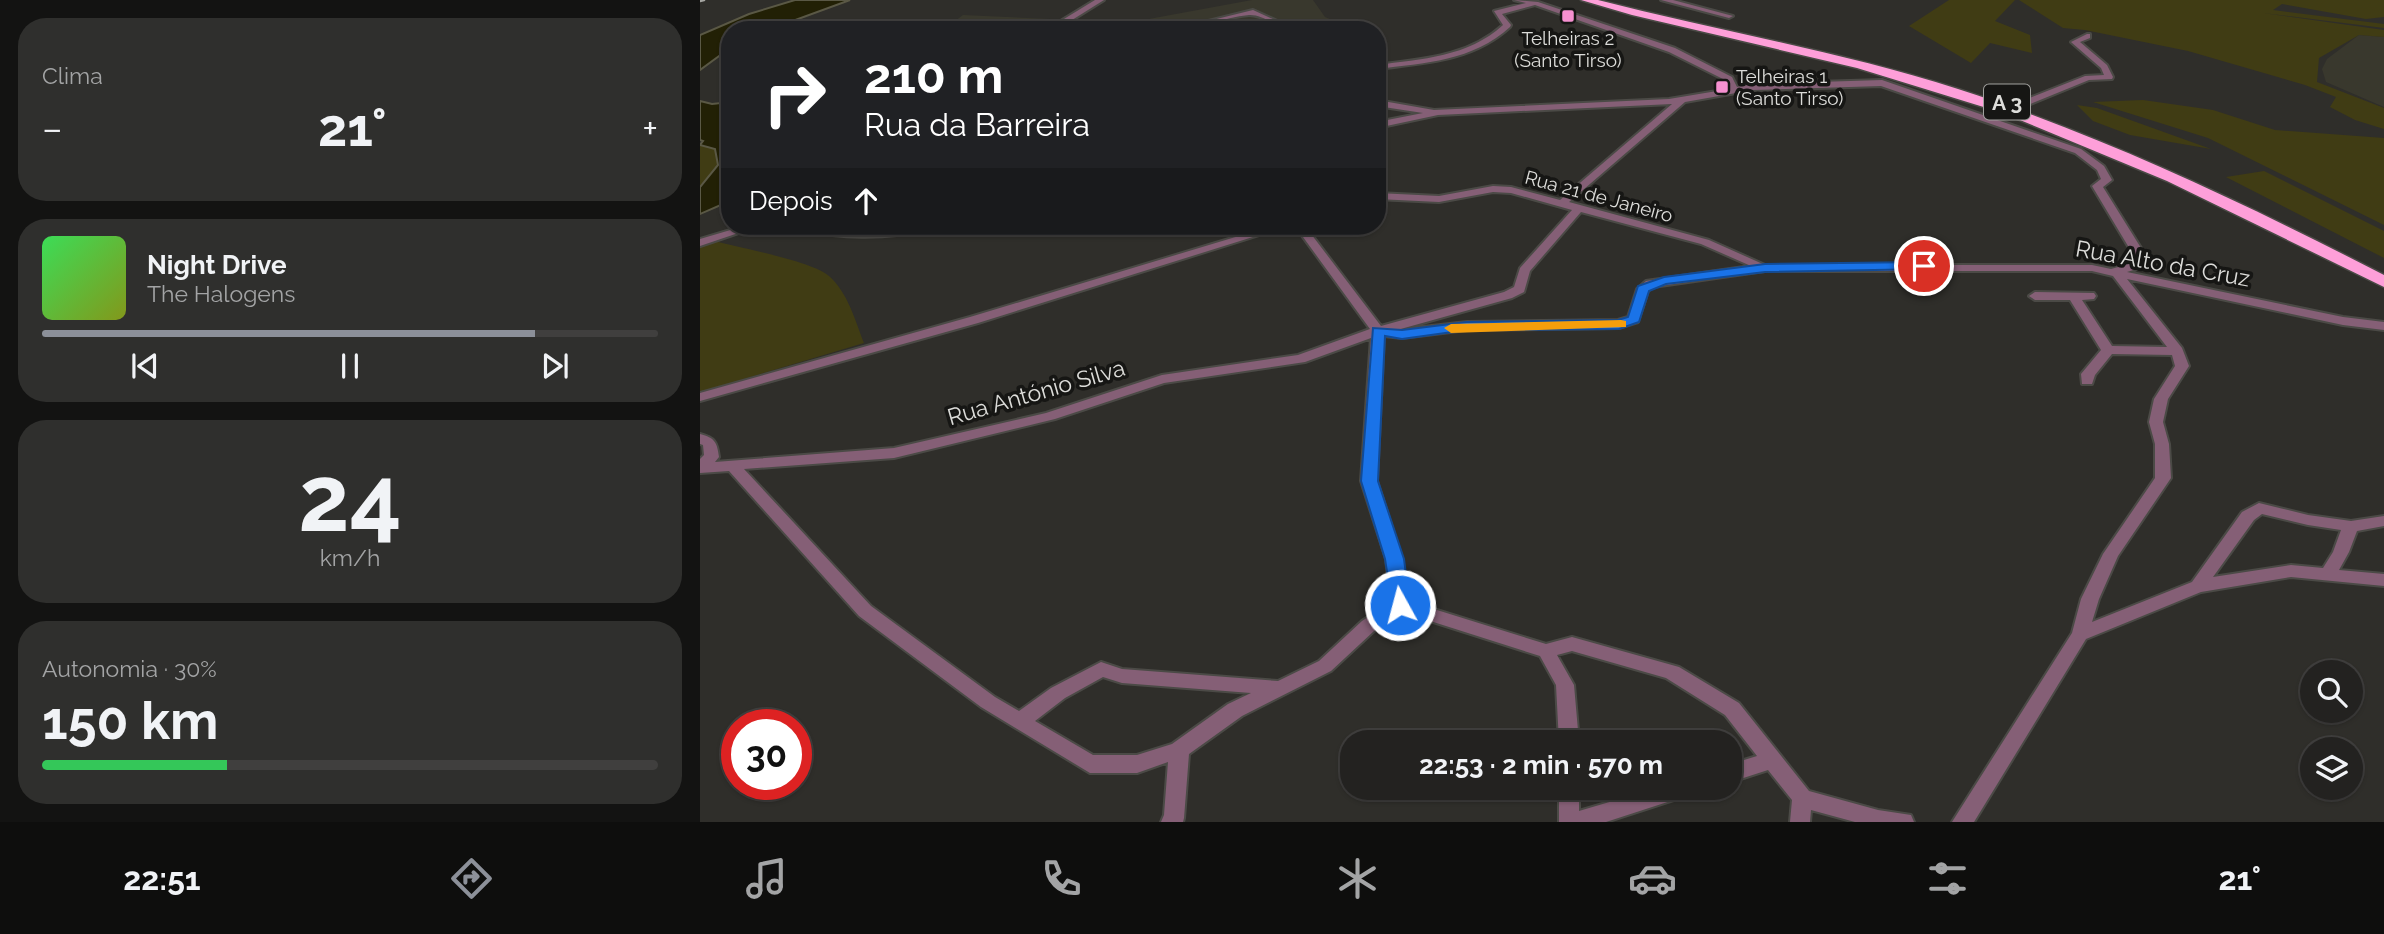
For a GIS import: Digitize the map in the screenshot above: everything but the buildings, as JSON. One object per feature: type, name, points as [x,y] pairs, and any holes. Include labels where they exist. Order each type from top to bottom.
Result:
[{"type":"highway","name":"A 3","points":[[1586,0],[1873,68],[2047,125],[2144,164],[2253,214],[2384,282]]},
{"type":"highway","name":"A 3","points":[[1607,0],[1880,63],[2060,120],[2158,159],[2270,210],[2384,269]]},
{"type":"street","points":[[1065,21],[1100,0]]},
{"type":"street","points":[[1518,0],[1536,3],[1672,50],[1729,79],[1734,90]]},
{"type":"street","points":[[1665,0],[1729,16]]},
{"type":"street","points":[[1386,65],[1422,62],[1470,48],[1502,31],[1507,25],[1497,13],[1536,3]]},
{"type":"street","points":[[1214,21],[1253,12],[1273,21]]},
{"type":"street","points":[[2025,103],[2088,78],[2109,77],[2104,67],[2075,42],[2087,36]]},
{"type":"street","points":[[1386,123],[1438,112],[1683,100],[1734,90],[1882,83],[2078,151],[2101,168],[2107,180],[2097,186],[2140,256],[2139,265],[2115,271],[2177,351],[2182,366],[2161,399],[2156,422],[2162,444],[2163,478],[2111,554],[2090,599],[2080,634],[1958,821]]},
{"type":"street","points":[[1561,204],[1683,100]]},
{"type":"street","points":[[1386,104],[1438,112]]},
{"type":"street","points":[[1986,117],[1999,112]]},
{"type":"street","name":"Rua 21 de Janeiro","points":[[1386,196],[1439,199],[1493,189],[1511,190],[1705,242],[1765,268]]},
{"type":"street","name":"Rua António Silva","points":[[700,467],[894,453],[1050,416],[1162,379],[1300,359],[1378,331],[1497,299],[1520,289],[1524,270],[1578,208]]},
{"type":"street","points":[[700,243],[725,235]]},
{"type":"street","points":[[851,235],[890,235]]},
{"type":"street","points":[[700,397],[974,320],[1253,235]]},
{"type":"street","points":[[1307,235],[1378,331],[1369,481],[1394,559],[1400,605]]},
{"type":"street","name":"Rua Alto da Cruz","points":[[1378,331],[1402,334],[1467,326],[1619,324],[1634,319],[1643,289],[1650,284],[1765,268],[2075,266],[2115,271],[2343,321],[2384,326]]},
{"type":"street","points":[[2035,296],[2090,296]]},
{"type":"street","points":[[2074,296],[2108,350]]},
{"type":"street","points":[[2108,350],[2177,351]]},
{"type":"street","points":[[2087,381],[2088,374],[2108,350]]},
{"type":"street","points":[[700,439],[710,443],[712,457],[700,467]]},
{"type":"street","points":[[732,465],[865,611],[988,702],[1090,764],[1137,764],[1179,750],[1236,710],[1325,666],[1368,626],[1400,605],[1449,618],[1546,651],[1572,644],[1672,672],[1732,709],[1802,798],[1878,819],[1904,822]]},
{"type":"street","points":[[2198,586],[2248,516],[2259,508],[2308,520],[2351,526],[2384,521]]},
{"type":"street","points":[[2328,574],[2341,552],[2351,526]]},
{"type":"street","points":[[2080,634],[2198,586],[2291,570],[2384,580]]},
{"type":"street","points":[[1546,651],[1565,685],[1568,730]]},
{"type":"street","points":[[1020,721],[1058,693],[1101,669],[1122,676],[1279,688]]},
{"type":"street","points":[[1171,822],[1174,818],[1179,750]]},
{"type":"street","points":[[1742,770],[1772,760]]},
{"type":"street","points":[[1800,822],[1802,798]]},
{"type":"street","points":[[1569,800],[1569,822]]},
{"type":"street","points":[[1576,822],[1607,818],[1654,800]]},
{"type":"shaded area","points":[[795,0],[850,0],[793,21],[733,21]]},
{"type":"shaded area","points":[[1252,0],[1313,0],[1325,17],[1335,21],[1138,21]]},
{"type":"shaded area","points":[[1949,0],[2015,0],[1995,21],[2030,35],[2032,53],[1990,43],[1971,63],[1909,26]]},
{"type":"shaded area","points":[[2019,0],[2384,0],[2384,17],[2366,19],[2282,4],[2273,10],[2384,24],[2384,28],[2263,13],[2384,30],[2384,37],[2359,35],[2319,58],[2317,82],[2384,108],[2384,129],[2355,120],[2330,107],[2336,97],[2305,85],[2188,51],[2063,28]]},
{"type":"shaded area","points":[[963,15],[1073,20],[1072,21],[955,21]]},
{"type":"shaded area","points":[[721,26],[721,55],[700,70],[700,35]]},
{"type":"shaded area","points":[[2359,35],[2384,37],[2384,107],[2326,82],[2322,69],[2327,59]]},
{"type":"shaded area","points":[[2143,100],[2213,110],[2275,130],[2384,138],[2384,225],[2208,138],[2093,102]]},
{"type":"shaded area","points":[[700,101],[721,103],[721,205],[700,214],[700,187],[718,165],[715,149],[700,145],[703,141],[700,140]]},
{"type":"shaded area","points":[[2077,105],[2097,108],[2211,149],[2130,135],[2093,121]]},
{"type":"shaded area","points":[[700,145],[715,149],[718,165],[700,187]]},
{"type":"shaded area","points":[[2264,171],[2384,231],[2384,258],[2226,177]]},
{"type":"shaded area","points":[[715,241],[792,260],[829,276],[846,299],[864,343],[700,392],[700,246]]},
{"type":"tunnel","points":[[1999,112],[2025,103]]},
{"type":"railway","points":[[700,1],[704,0]]},
{"type":"slow traffic","points":[[1451,328],[1621,324]]},
{"type":"place","name":"Telheiras 2 (Santo Tirso)","points":[[1568,16]]},
{"type":"place","name":"Telheiras 1 (Santo Tirso)","points":[[1722,87]]},
{"type":"route","points":[[1400,605],[1394,559],[1369,481],[1378,331],[1402,334],[1467,326],[1619,324],[1634,319],[1643,289],[1650,284],[1664,281],[1765,268],[1924,266]]}]
